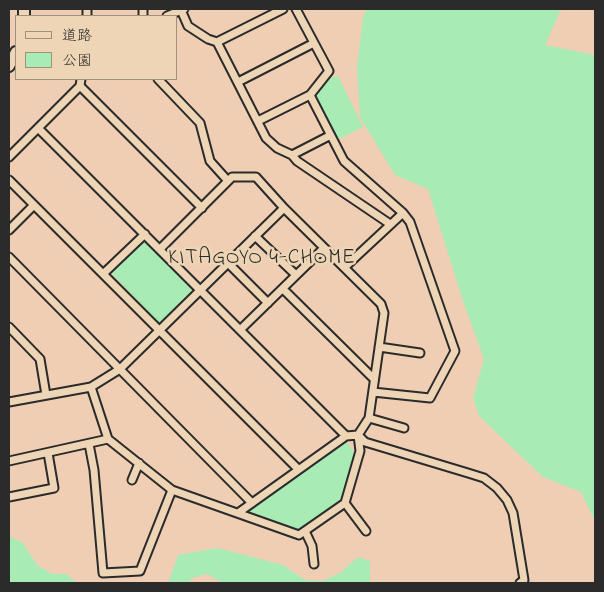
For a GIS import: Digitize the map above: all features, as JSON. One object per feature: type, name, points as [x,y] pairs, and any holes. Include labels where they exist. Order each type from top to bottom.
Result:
[{"type":"street","points":[[217,42],[283,9]]},
{"type":"street","points":[[258,122],[310,95],[329,71],[296,9]]},
{"type":"street","points":[[170,15],[183,10],[188,26],[208,39],[217,42],[266,138],[277,148],[292,156],[390,224]]},
{"type":"street","points":[[238,82],[314,43]]},
{"type":"street","points":[[9,66],[15,54]]},
{"type":"street","points":[[159,80],[200,123],[210,161],[228,181]]},
{"type":"street","points":[[9,156],[81,82],[202,208]]},
{"type":"street","points":[[310,95],[329,136],[344,161],[403,213],[410,222],[455,351],[430,398],[372,392]]},
{"type":"street","points":[[38,128],[346,436]]},
{"type":"street","points":[[292,156],[329,136]]},
{"type":"street","points":[[91,387],[108,439],[172,490],[299,535],[345,504],[360,450],[358,435],[369,418],[384,314],[381,304],[256,178],[232,178],[228,181],[160,250]]},
{"type":"street","points":[[9,180],[298,469]]},
{"type":"street","points":[[9,230],[34,205]]},
{"type":"street","points":[[9,402],[91,387],[120,369],[284,208]]},
{"type":"street","points":[[345,266],[403,213]]},
{"type":"street","points":[[103,274],[145,234]]},
{"type":"street","points":[[255,236],[296,276]]},
{"type":"street","points":[[241,329],[324,248]]},
{"type":"street","points":[[9,257],[252,503]]},
{"type":"street","points":[[228,263],[268,303]]},
{"type":"street","points":[[283,289],[374,379]]},
{"type":"street","points":[[9,327],[40,359],[46,395]]},
{"type":"street","points":[[379,347],[420,353]]},
{"type":"street","points":[[369,418],[404,428]]},
{"type":"street","points":[[238,513],[346,436],[358,435],[366,442],[476,476],[497,488],[507,500],[513,513],[524,580],[520,583]]},
{"type":"street","points":[[9,460],[108,439]]},
{"type":"street","points":[[88,444],[94,470],[103,573],[140,571],[172,490]]},
{"type":"street","points":[[9,497],[54,488],[48,453]]},
{"type":"street","points":[[132,480],[139,463]]},
{"type":"street","points":[[345,504],[366,531]]},
{"type":"street","points":[[305,531],[312,546],[314,564]]},
{"type":"green space","points":[[367,9],[561,9],[545,45],[595,55],[595,521],[581,492],[543,477],[479,416],[473,398],[484,359],[463,301],[428,189],[395,175],[360,117],[357,67],[363,17]]},
{"type":"green space","points":[[338,76],[363,127],[337,140],[316,97],[316,91],[328,78]]},
{"type":"green space","points":[[146,241],[191,287],[192,293],[164,322],[158,322],[113,275],[112,269],[141,242]]},
{"type":"green space","points":[[340,442],[348,443],[355,454],[342,501],[297,533],[250,515],[249,508]]},
{"type":"green space","points":[[9,536],[23,543],[37,565],[52,574],[66,574],[77,583],[9,583]]},
{"type":"green space","points":[[218,548],[283,565],[305,580],[322,581],[340,573],[358,557],[370,561],[370,583],[223,583],[207,574],[192,578],[189,583],[168,583],[178,555]]},
{"type":"district","name":"KITAGOYO 4-CHOME","points":[[262,260]]}]
